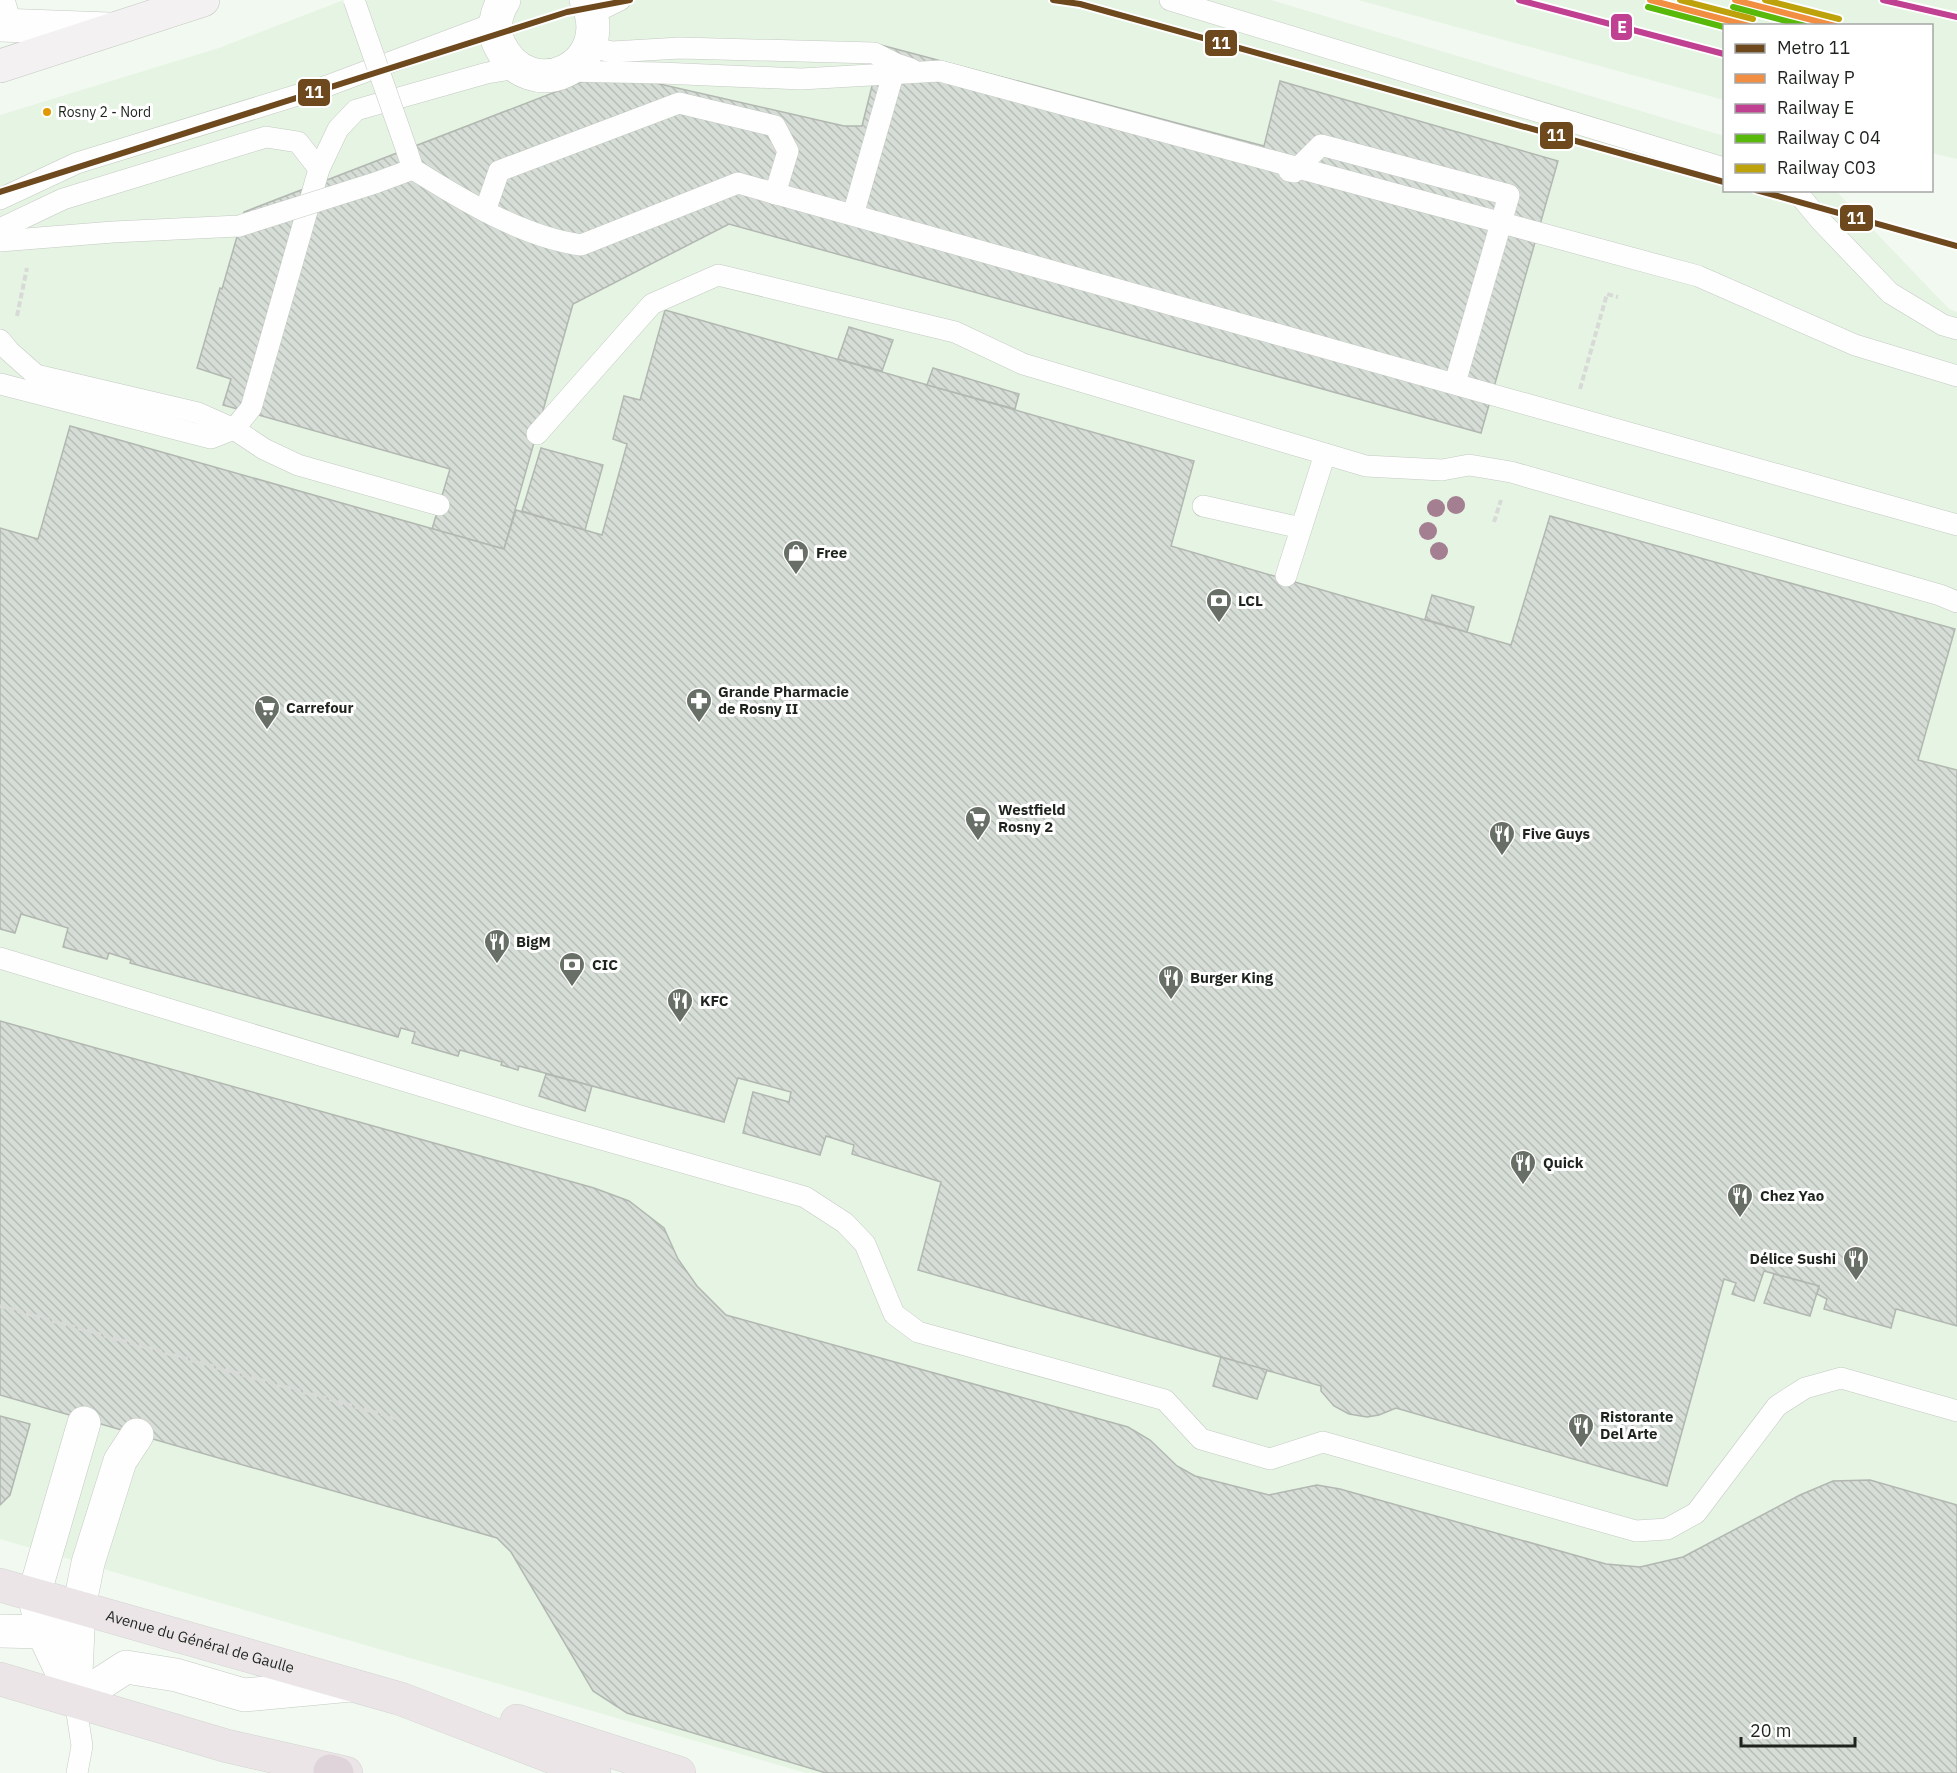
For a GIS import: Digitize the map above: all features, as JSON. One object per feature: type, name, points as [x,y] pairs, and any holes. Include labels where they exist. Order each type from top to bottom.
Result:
[{"type":"main road","points":[[0,66],[203,0]]},
{"type":"main road","name":"Avenue du Général de Gaulle","points":[[0,1586],[401,1698],[594,1773]]},
{"type":"main road","points":[[0,1679],[227,1746],[338,1772]]},
{"type":"main road","name":"Avenue du Général de Gaulle","points":[[401,1698],[485,1711],[678,1773]]},
{"type":"street","points":[[500,11],[497,40],[504,55],[517,68],[532,75],[549,76],[566,71],[580,62],[590,47],[600,4]]},
{"type":"street","points":[[5,17],[111,30]]},
{"type":"street","points":[[75,1700],[43,1632],[34,1595],[84,1423]]},
{"type":"street","points":[[75,1700],[79,1608],[88,1563],[120,1461],[137,1435]]},
{"type":"street","points":[[0,1630],[43,1632],[79,1608]]},
{"type":"street","points":[[75,1700],[126,1667],[176,1675],[244,1695],[356,1685]]},
{"type":"lane","points":[[354,0],[410,160],[456,195],[485,211],[528,230],[566,243],[581,245],[738,183],[1957,525]]},
{"type":"lane","points":[[1170,0],[1723,167]]},
{"type":"lane","points":[[0,199],[77,163],[327,86],[500,11]]},
{"type":"lane","points":[[590,47],[612,52],[680,48],[874,52],[896,64],[1294,172],[1321,145],[1509,195],[1455,383]]},
{"type":"lane","points":[[853,215],[896,64]]},
{"type":"lane","points":[[0,384],[211,438],[234,429],[251,408],[319,169],[338,129],[356,110],[487,73],[517,68]]},
{"type":"lane","points":[[566,71],[661,72],[801,79],[940,71],[1698,276],[1855,345],[1957,376]]},
{"type":"lane","points":[[485,211],[499,171],[679,103],[775,126],[788,151],[775,194]]},
{"type":"lane","points":[[6,236],[63,199],[266,137],[298,142],[319,169]]},
{"type":"lane","points":[[6,236],[239,226],[375,183],[410,160]]},
{"type":"lane","points":[[1797,192],[1821,221],[1890,293],[1943,325],[1957,328]]},
{"type":"lane","points":[[537,434],[652,304],[718,275],[955,332],[1023,364],[1366,466],[1442,470],[1469,465],[1511,472],[1957,602]]},
{"type":"lane","points":[[5,346],[36,375],[198,413],[234,429],[264,449],[298,465],[439,505]]},
{"type":"lane","points":[[251,408],[264,449]]},
{"type":"lane","points":[[1286,576],[1325,454]]},
{"type":"lane","points":[[1203,506],[1301,528]]},
{"type":"lane","points":[[0,958],[527,1118],[805,1197],[845,1222],[865,1244],[894,1314],[918,1332],[1165,1400],[1201,1439],[1270,1459],[1323,1442],[1636,1531],[1667,1529],[1696,1513],[1777,1406],[1805,1388],[1841,1378],[1957,1411]]},
{"type":"lane","points":[[75,1700],[82,1746],[77,1773]]},
{"type":"path","points":[[5,346],[28,263],[6,236]]},
{"type":"path","points":[[1580,392],[1607,294],[1618,297]]},
{"type":"path","points":[[0,1306],[399,1419]]},
{"type":"shaded area","points":[[344,0],[1271,0],[1723,136],[1723,192],[1837,192],[1949,309],[1957,312],[1957,1773],[806,1773],[0,1539],[0,115],[219,48]]},
{"type":"shaded area","points":[[1358,0],[1957,0],[1957,159],[1933,153],[1933,24],[1723,24],[1723,100]]},
{"type":"building","points":[[877,44],[1264,146],[1280,81],[1558,161],[1481,433],[729,224],[573,304],[504,549],[432,529],[450,469],[223,405],[231,379],[197,368],[244,212],[607,72],[844,126],[862,126],[872,86],[869,63]]},
{"type":"building","name":"Westfield Rosny 2","points":[[665,310],[1194,461],[1171,546],[1511,645],[1550,516],[1955,629],[1918,760],[1957,770],[1957,1326],[1896,1309],[1891,1328],[1824,1309],[1827,1299],[1817,1294],[1819,1286],[1764,1271],[1754,1301],[1732,1294],[1736,1283],[1724,1279],[1667,1486],[1396,1408],[1367,1417],[1349,1414],[1334,1406],[1321,1391],[1321,1386],[918,1270],[941,1182],[852,1154],[854,1145],[826,1136],[820,1155],[743,1133],[753,1092],[789,1102],[791,1092],[738,1078],[724,1122],[519,1066],[518,1070],[501,1065],[502,1062],[460,1050],[458,1056],[412,1043],[415,1032],[401,1028],[398,1037],[130,963],[131,960],[109,953],[107,959],[63,947],[68,928],[21,914],[15,933],[0,929],[0,528],[38,539],[70,426],[504,549],[516,510],[602,535],[627,444],[613,439],[624,396],[640,400]]},
{"type":"building","points":[[849,327],[893,340],[882,371],[838,359]]},
{"type":"building","points":[[933,368],[1019,394],[1015,409],[927,385]]},
{"type":"building","points":[[541,448],[603,465],[585,530],[522,511]]},
{"type":"building","points":[[1432,595],[1474,607],[1467,632],[1425,619]]},
{"type":"building","points":[[0,1021],[594,1188],[629,1201],[664,1228],[678,1259],[697,1286],[726,1315],[1128,1427],[1150,1440],[1177,1466],[1195,1476],[1269,1495],[1317,1485],[1340,1489],[1606,1564],[1640,1567],[1683,1557],[1800,1495],[1833,1481],[1870,1480],[1957,1505],[1957,1773],[826,1773],[627,1713],[593,1691],[511,1552],[497,1538],[0,1395]]},
{"type":"building","points":[[546,1074],[592,1086],[585,1111],[539,1096]]},
{"type":"building","points":[[1774,1274],[1819,1286],[1810,1316],[1764,1303]]},
{"type":"building","points":[[1221,1357],[1267,1370],[1257,1399],[1213,1386]]},
{"type":"building","points":[[0,1416],[30,1424],[10,1495],[0,1505]]},
{"type":"metro line","name":"11","points":[[0,192],[567,12],[630,0]]},
{"type":"metro line","name":"11","points":[[1053,0],[1080,4],[1723,182]]},
{"type":"metro line","name":"11","points":[[1763,192],[1957,246]]},
{"type":"rail line","name":"E","points":[[1519,0],[1723,54]]},
{"type":"rail line","name":"P","points":[[1650,0],[1741,24]]},
{"type":"rail line","name":"C03","points":[[1680,0],[1753,19]]},
{"type":"rail line","name":"P","points":[[1735,0],[1827,24]]},
{"type":"rail line","name":"C03","points":[[1765,0],[1839,19]]},
{"type":"rail line","name":"E","points":[[1883,0],[1957,17]]},
{"type":"transit line","points":[[1648,7],[1723,27]]},
{"type":"transit line","points":[[1733,7],[1797,24]]},
{"type":"place","name":"Rosny 2 - Nord","points":[[47,112]]},
{"type":"place","name":"Free","points":[[796,576]]},
{"type":"place","name":"LCL","points":[[1219,624]]},
{"type":"place","name":"Grande Pharmacie de Rosny II","points":[[699,724]]},
{"type":"place","name":"Carrefour","points":[[267,731]]},
{"type":"place","name":"Westfield Rosny 2","points":[[978,842]]},
{"type":"place","name":"Five Guys","points":[[1502,857]]},
{"type":"place","name":"BigM","points":[[497,965]]},
{"type":"place","name":"CIC","points":[[572,988]]},
{"type":"place","name":"Burger King","points":[[1171,1001]]},
{"type":"place","name":"KFC","points":[[680,1024]]},
{"type":"place","name":"Quick","points":[[1523,1186]]},
{"type":"place","name":"Chez Yao","points":[[1740,1219]]},
{"type":"place","name":"Délice Sushi","points":[[1856,1282]]},
{"type":"place","name":"Ristorante Del Arte","points":[[1581,1449]]}]
